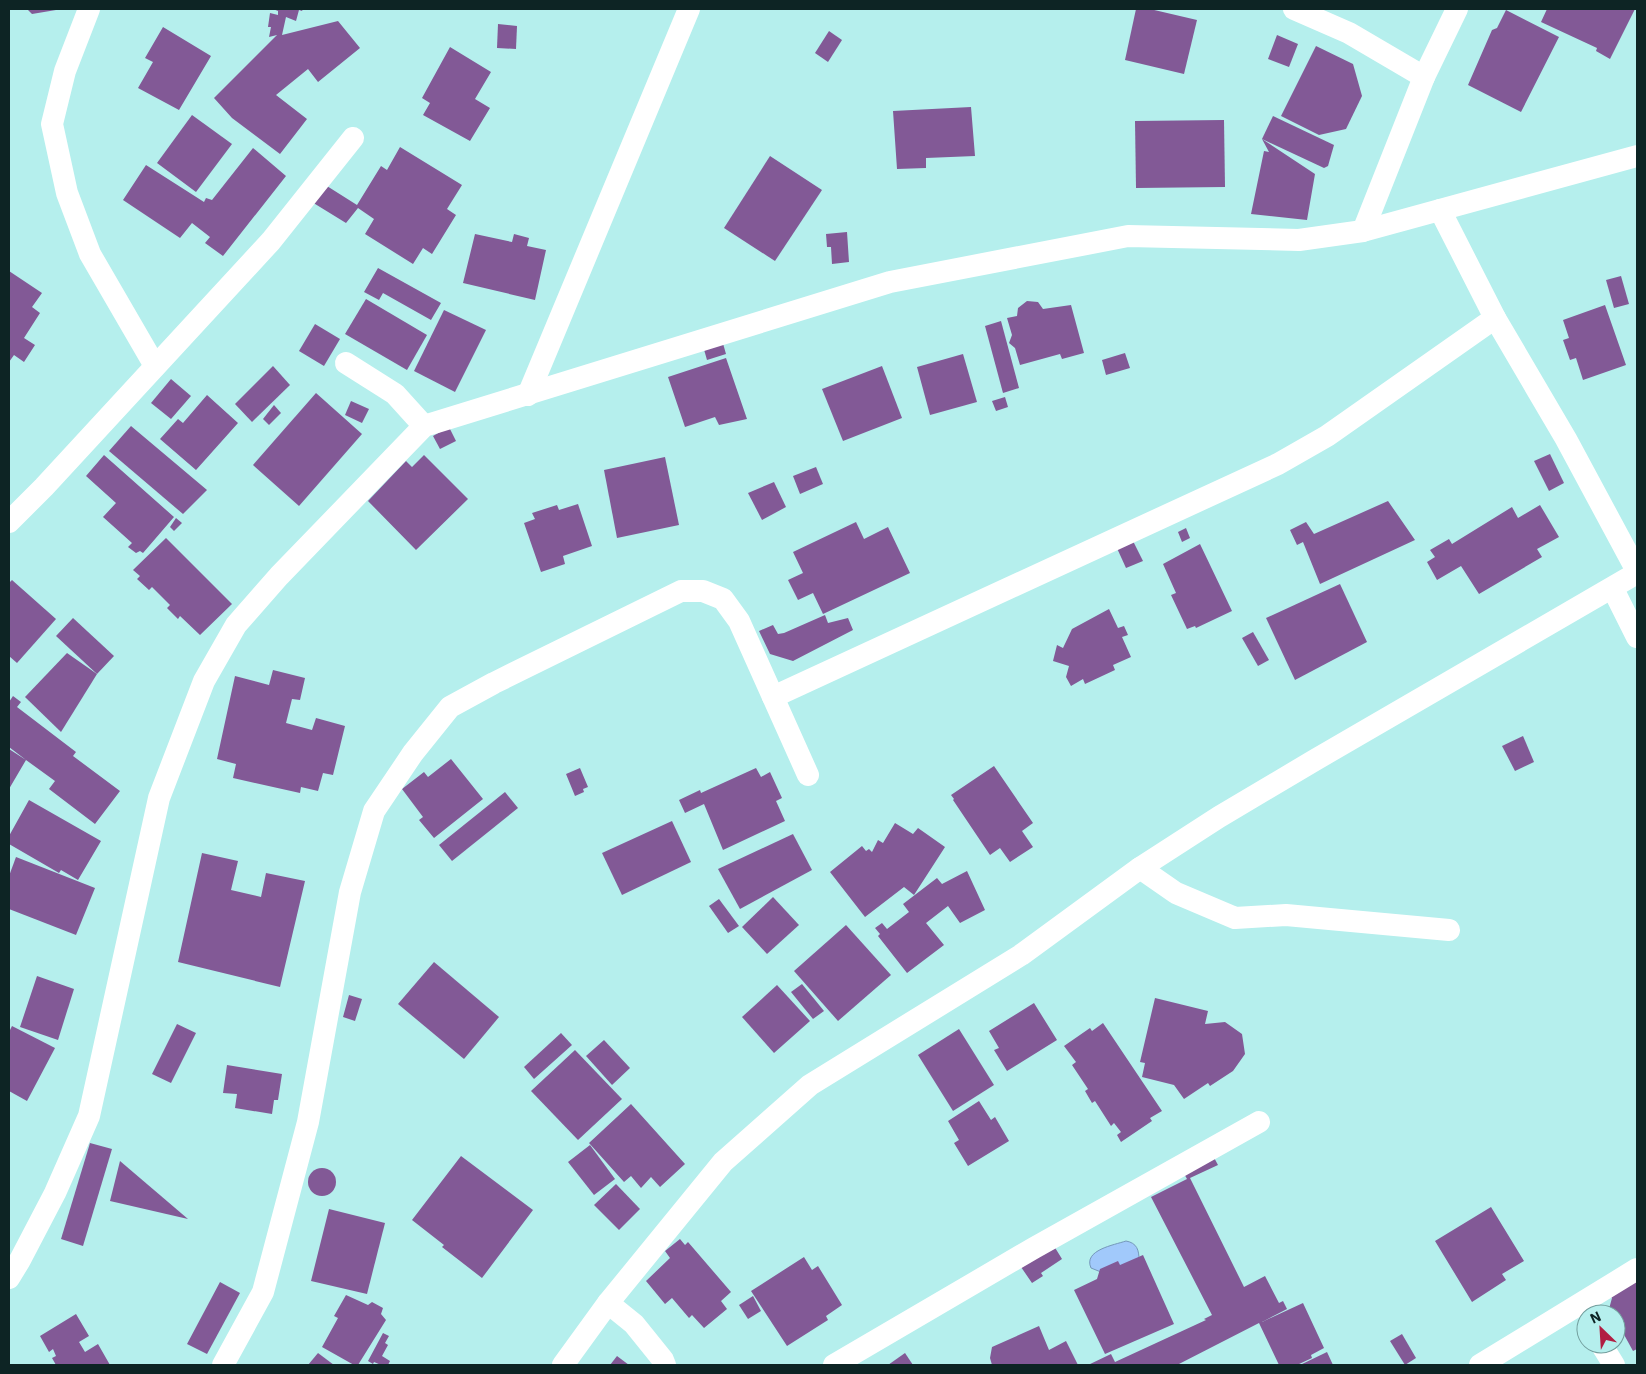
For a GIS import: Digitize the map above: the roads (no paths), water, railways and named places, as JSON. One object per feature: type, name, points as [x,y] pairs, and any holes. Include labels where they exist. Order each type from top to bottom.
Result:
[{"type":"street","points":[[89,9],[65,71],[52,124],[66,193],[90,254],[155,366]]},
{"type":"street","points":[[528,394],[689,9]]},
{"type":"street","points":[[1294,9],[1349,33],[1424,77]]},
{"type":"street","points":[[1363,231],[1424,77],[1457,9]]},
{"type":"street","points":[[9,522],[44,487],[271,241],[353,138]]},
{"type":"street","points":[[9,1278],[55,1193],[88,1116],[160,798],[204,681],[236,625],[279,576],[424,426],[900,280],[1128,236],[1299,240],[1363,231],[1634,153]]},
{"type":"street","points":[[563,1365],[608,1303],[723,1162],[810,1085],[1021,955],[1140,868],[1219,817],[1613,589],[1637,572],[1566,439],[1495,318],[1440,210]]},
{"type":"street","points":[[773,697],[1278,464],[1327,436],[1495,318]]},
{"type":"street","points":[[346,363],[395,394],[424,426]]},
{"type":"street","points":[[1613,589],[1637,637]]},
{"type":"street","points":[[223,1365],[263,1292],[308,1122],[350,892],[374,811],[412,753],[450,707],[494,683],[681,591],[703,591],[723,600],[739,621],[808,775]]},
{"type":"street","points":[[1140,868],[1176,893],[1235,918],[1286,914],[1449,930]]},
{"type":"street","points":[[834,1365],[1034,1248],[1259,1122]]},
{"type":"street","points":[[1591,1304],[1637,1268]]},
{"type":"street","points":[[608,1303],[634,1324],[665,1365]]},
{"type":"street","points":[[1480,1365],[1576,1314]]},
{"type":"street","points":[[1607,1354],[1614,1365]]},
{"type":"water","points":[[1126,1241],[1133,1243],[1137,1248],[1139,1260],[1101,1272],[1091,1268],[1091,1257],[1095,1253],[1101,1249]]}]
